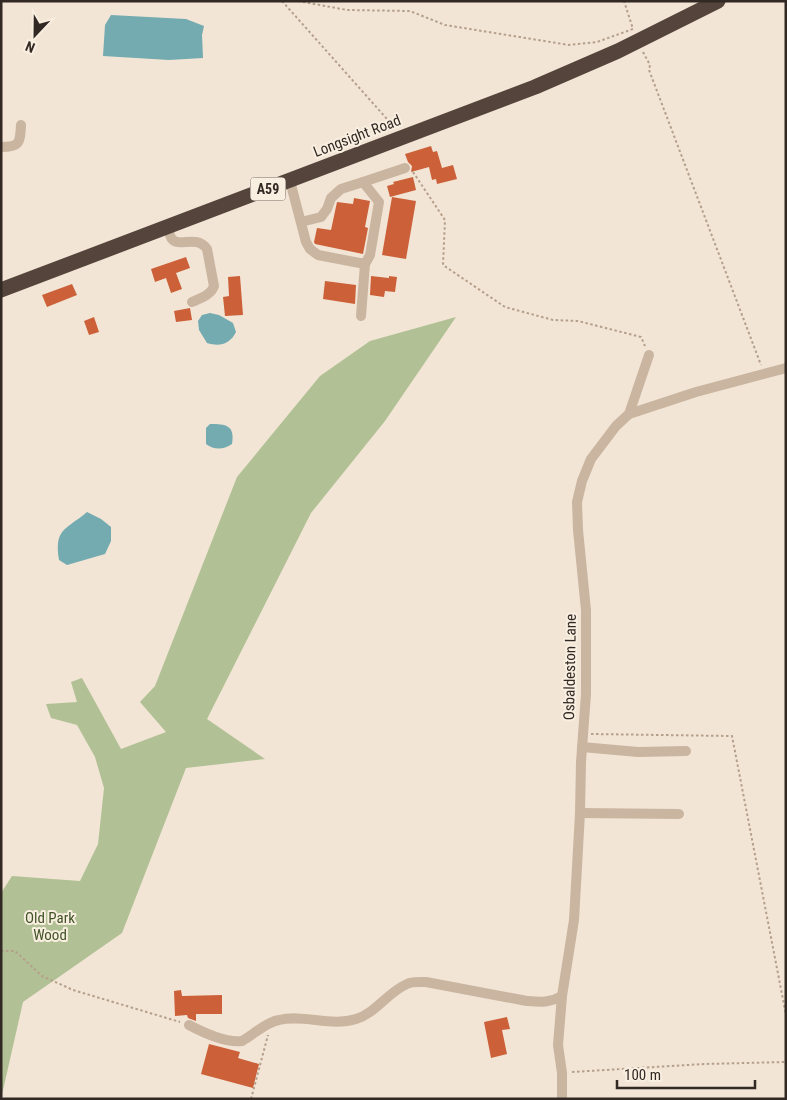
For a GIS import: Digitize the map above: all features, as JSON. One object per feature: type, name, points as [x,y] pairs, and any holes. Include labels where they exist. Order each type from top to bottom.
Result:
[{"type":"highway","name":"Longsight Road","points":[[1,290],[536,87],[637,42],[718,1]]},
{"type":"street","points":[[1,147],[15,146],[19,142],[21,126]]},
{"type":"street","points":[[301,222],[321,216],[327,209],[331,198],[347,187],[405,168]]},
{"type":"street","points":[[290,181],[306,242],[310,250],[318,255],[365,264]]},
{"type":"street","points":[[360,316],[365,264],[370,255],[379,202],[363,182]]},
{"type":"street","points":[[167,227],[172,239],[176,242],[199,242],[205,245],[207,249],[214,286],[208,294],[192,302]]},
{"type":"street","points":[[629,414],[649,355]]},
{"type":"street","name":"Osbaldeston Lane","points":[[562,1099],[562,1073],[558,1045],[562,996],[574,920],[586,694],[586,610],[577,502],[582,481],[591,459],[616,426],[629,414],[696,392],[786,368]]},
{"type":"street","points":[[582,747],[638,752],[686,751]]},
{"type":"street","points":[[580,813],[679,814]]},
{"type":"street","points":[[189,1025],[206,1034],[236,1042],[242,1041],[278,1020],[298,1019],[335,1022],[357,1019],[374,1009],[407,983],[414,982],[426,982],[527,1001],[554,1001],[562,996]]},
{"type":"path","points":[[282,1],[403,137]]},
{"type":"path","points":[[298,1],[346,10],[410,11],[446,25],[569,45],[596,42],[633,29],[624,1]]},
{"type":"path","points":[[637,42],[650,65],[649,70],[764,374]]},
{"type":"path","points":[[405,168],[406,170],[411,169],[445,220],[443,265],[505,307],[554,320],[578,321],[641,337],[649,355]]},
{"type":"path","points":[[583,734],[732,736],[786,1016]]},
{"type":"path","points":[[1,951],[15,950],[42,976],[73,990],[189,1025]]},
{"type":"path","points":[[252,1099],[262,1064],[270,1023]]},
{"type":"path","points":[[562,1073],[704,1064],[786,1062]]},
{"type":"green space","name":"Old Park Wood","points":[[456,317],[385,421],[311,513],[207,719],[265,759],[186,768],[122,933],[23,1002],[1,1099],[1,893],[12,876],[80,881],[98,844],[104,788],[95,757],[77,725],[51,718],[46,704],[77,702],[71,682],[82,678],[121,749],[166,732],[140,702],[155,686],[237,477],[320,376],[370,341]]},
{"type":"water","points":[[111,15],[186,19],[204,26],[202,35],[203,58],[169,60],[103,56],[105,25]]},
{"type":"water","points":[[210,313],[219,315],[233,323],[236,332],[228,342],[216,345],[207,343],[199,330],[198,321],[202,315]]},
{"type":"water","points":[[210,424],[221,424],[231,429],[232,444],[219,448],[206,444],[206,428]]},
{"type":"water","points":[[87,512],[111,527],[111,541],[105,554],[67,565],[59,560],[58,542],[60,535]]},
{"type":"building","points":[[431,146],[433,152],[437,151],[442,168],[453,165],[457,179],[437,184],[436,179],[432,180],[429,167],[411,172],[412,166],[405,154]]},
{"type":"building","points":[[413,177],[416,190],[390,197],[387,186],[394,184],[393,182]]},
{"type":"building","points":[[392,197],[416,201],[406,259],[382,255]]},
{"type":"building","points":[[354,198],[370,201],[365,227],[368,228],[363,254],[315,244],[317,228],[331,230],[337,202],[353,204]]},
{"type":"building","points":[[186,257],[190,268],[176,273],[182,289],[171,293],[166,278],[155,282],[151,269]]},
{"type":"building","points":[[240,276],[243,315],[225,316],[223,297],[229,296],[228,277]]},
{"type":"building","points":[[371,276],[397,277],[395,292],[385,291],[384,297],[370,295]]},
{"type":"building","points":[[325,281],[356,285],[355,304],[323,299]]},
{"type":"building","points":[[72,284],[77,295],[47,307],[42,295]]},
{"type":"building","points":[[190,308],[192,320],[176,322],[174,311]]},
{"type":"building","points":[[94,317],[99,332],[89,335],[84,321]]},
{"type":"building","points":[[181,990],[182,996],[222,995],[222,1014],[196,1014],[196,1021],[188,1018],[187,1015],[175,1016],[174,991]]},
{"type":"building","points":[[507,1017],[510,1029],[502,1030],[507,1054],[491,1058],[484,1022]]},
{"type":"building","points":[[209,1044],[240,1052],[238,1058],[259,1064],[253,1088],[201,1074]]}]
